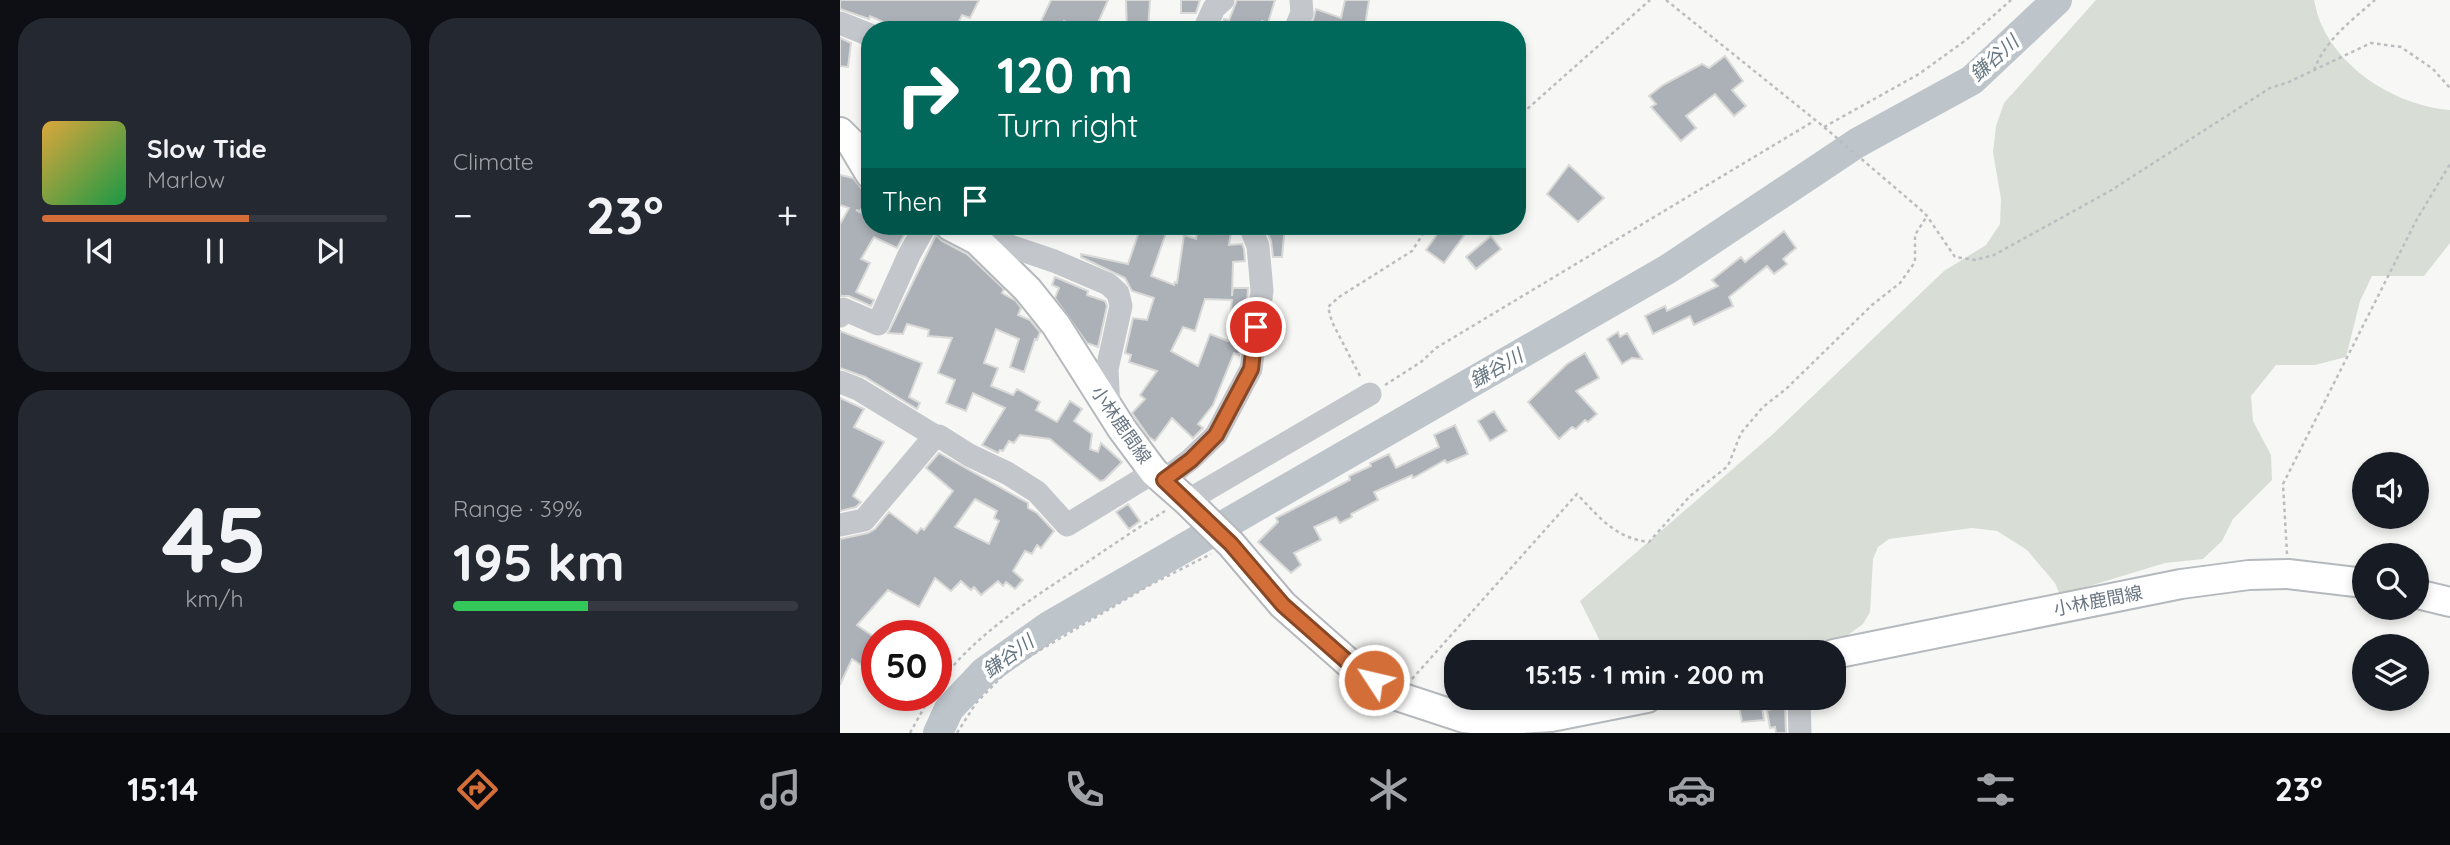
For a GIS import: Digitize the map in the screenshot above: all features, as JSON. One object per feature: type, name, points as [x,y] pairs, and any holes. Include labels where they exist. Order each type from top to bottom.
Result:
[{"type":"main road","points":[[840,132],[852,144],[861,159]]},
{"type":"main road","name":"小林鹿間線","points":[[993,236],[1028,290],[1056,325],[1109,411],[1159,476],[1228,541],[1283,605],[1350,664],[1397,696],[1464,718],[1503,722],[1593,710]]},
{"type":"main road","name":"小林鹿間線","points":[[1846,652],[2181,584],[2249,575],[2288,574],[2352,582]]},
{"type":"main road","points":[[2429,597],[2450,602]]},
{"type":"street","points":[[1208,21],[1214,8],[1223,0]]},
{"type":"street","points":[[1299,21],[1302,13],[1301,0]]},
{"type":"street","points":[[840,23],[861,31]]},
{"type":"street","points":[[840,316],[843,309],[878,324],[920,235]]},
{"type":"street","points":[[840,382],[858,389],[935,436],[1007,473],[1037,492],[1067,525],[1191,460],[1216,435],[1251,369],[1262,291],[1258,246],[1254,235]]},
{"type":"street","points":[[993,236],[1108,284],[1118,293],[1121,306],[1107,369],[1109,411]]},
{"type":"street","points":[[1190,503],[1370,394]]},
{"type":"street","points":[[840,525],[864,520],[935,436]]},
{"type":"street","points":[[1799,710],[1800,733]]},
{"type":"path","points":[[1526,110],[1650,0]]},
{"type":"path","points":[[1666,0],[1824,127],[1927,216],[1955,257],[1975,260],[1994,255],[2110,191],[2270,88],[2371,43],[2401,47],[2433,69],[2450,88]]},
{"type":"path","points":[[1824,127],[1919,74],[1966,40],[2011,0]]},
{"type":"path","points":[[2314,70],[2320,53],[2332,39],[2375,0]]},
{"type":"path","points":[[1422,235],[1412,251],[1339,297],[1328,307],[1332,322],[1370,394],[1421,362],[1436,348],[1815,120]]},
{"type":"path","points":[[2288,574],[2283,484],[2417,219],[2450,164]]},
{"type":"path","points":[[1397,696],[1577,494],[1612,529],[1632,540],[1649,542],[1690,496],[1728,466],[1741,433],[1763,407],[1786,389],[1872,305],[1900,284],[1915,262],[1915,235],[1927,216]]},
{"type":"path","points":[[952,667],[1024,604],[1164,512],[1190,503]]},
{"type":"path","points":[[957,733],[976,703],[1010,668],[1228,541]]},
{"type":"path","points":[[910,733],[922,711]]},
{"type":"shaded area","points":[[2096,0],[2314,0],[2321,23],[2332,43],[2359,72],[2375,84],[2412,102],[2450,110],[2450,243],[2424,276],[2372,276],[2360,301],[2346,357],[2315,365],[2276,365],[2251,396],[2253,421],[2271,455],[2272,480],[2233,519],[2222,541],[2203,559],[2165,563],[2060,595],[2055,583],[2027,550],[1997,531],[1972,528],[1889,539],[1878,547],[1873,559],[1870,612],[1863,624],[1841,640],[1600,640],[1580,601],[1772,435],[1944,271],[1986,245],[2000,224],[2001,199],[1993,152],[1996,126],[2004,103]]},
{"type":"building","points":[[840,0],[979,0],[970,18],[962,15],[959,21],[881,21],[840,9]]},
{"type":"building","points":[[1051,0],[1108,0],[1099,21],[1041,21]]},
{"type":"building","points":[[1126,0],[1150,0],[1149,21],[1127,21]]},
{"type":"building","points":[[1181,0],[1200,0],[1196,13],[1181,13]]},
{"type":"building","points":[[1237,0],[1275,0],[1269,21],[1223,21],[1229,20]]},
{"type":"building","points":[[1345,0],[1369,0],[1366,21],[1313,21],[1316,9],[1341,18]]},
{"type":"building","points":[[840,38],[851,43],[848,67],[840,66]]},
{"type":"building","points":[[1725,56],[1743,81],[1732,90],[1746,106],[1734,116],[1715,94],[1686,116],[1696,128],[1681,141],[1651,107],[1656,104],[1649,96],[1663,85],[1702,64],[1709,68]]},
{"type":"building","points":[[1569,165],[1604,198],[1578,222],[1547,194]]},
{"type":"building","points":[[840,175],[853,178],[861,188],[861,209],[856,210],[861,212],[861,235],[904,235],[897,248],[874,237],[861,259],[870,263],[856,292],[874,300],[871,306],[849,296],[840,296],[840,224],[849,208],[840,205]]},
{"type":"building","points":[[1784,231],[1796,248],[1783,259],[1787,264],[1774,274],[1767,266],[1729,297],[1733,306],[1694,325],[1690,316],[1653,334],[1645,316],[1665,306],[1667,311],[1718,286],[1712,280],[1741,257],[1745,262]]},
{"type":"building","points":[[936,235],[967,254],[1004,289],[1002,293],[1016,301],[1021,308],[1018,315],[1030,320],[1040,332],[1024,372],[1010,367],[1019,339],[996,329],[984,363],[998,368],[991,386],[1013,395],[1017,389],[1040,402],[1036,410],[1057,422],[1070,401],[1082,409],[1074,421],[1092,434],[1090,449],[1098,452],[1101,443],[1122,462],[1104,480],[1100,481],[1050,439],[1020,435],[1014,443],[1009,441],[1003,451],[998,453],[982,445],[1005,408],[973,393],[966,411],[946,403],[955,380],[938,373],[952,338],[928,336],[929,330],[907,324],[903,334],[888,333]]},
{"type":"building","points":[[1138,235],[1165,235],[1151,276],[1174,285],[1177,283],[1184,235],[1196,239],[1197,235],[1231,235],[1229,245],[1242,244],[1245,261],[1233,262],[1232,296],[1233,288],[1248,288],[1239,355],[1234,353],[1213,405],[1198,424],[1203,428],[1193,438],[1172,418],[1155,441],[1132,413],[1145,399],[1140,395],[1157,371],[1129,362],[1131,355],[1125,353],[1133,318],[1147,320],[1154,298],[1132,291],[1125,278],[1081,257],[1081,254],[1128,264]],"holes":[[[1205,299],[1232,300],[1228,341],[1210,334],[1198,366],[1171,351],[1183,327],[1195,331]]]},
{"type":"building","points":[[1269,235],[1284,235],[1282,257],[1273,257]]},
{"type":"building","points":[[1437,235],[1464,235],[1444,263],[1426,250]]},
{"type":"building","points":[[1491,236],[1501,249],[1476,269],[1466,257]]},
{"type":"building","points":[[1055,277],[1088,291],[1087,295],[1105,301],[1107,306],[1098,347],[1087,343],[1055,298],[1059,288],[1052,285]]},
{"type":"building","points":[[840,331],[922,363],[909,397],[920,403],[917,409],[865,377],[840,368]]},
{"type":"building","points":[[1618,332],[1620,337],[1627,333],[1642,359],[1632,358],[1622,364],[1607,339]]},
{"type":"building","points":[[1585,353],[1599,378],[1576,391],[1597,414],[1576,429],[1572,427],[1559,439],[1528,402],[1567,364]]},
{"type":"building","points":[[840,398],[864,409],[854,427],[884,442],[853,496],[861,502],[856,507],[840,511]]},
{"type":"building","points":[[1494,411],[1507,431],[1490,441],[1478,421]]},
{"type":"building","points":[[1455,425],[1468,454],[1447,463],[1445,460],[1413,478],[1412,475],[1374,492],[1378,500],[1340,523],[1336,517],[1314,527],[1321,540],[1294,553],[1301,565],[1291,573],[1258,542],[1278,522],[1276,518],[1350,480],[1349,476],[1389,454],[1396,468],[1439,447],[1434,435]]},
{"type":"building","points":[[939,453],[1028,503],[1028,508],[1037,513],[1054,531],[1041,548],[1037,545],[1032,554],[1025,551],[1013,571],[1023,580],[1015,589],[1006,582],[1003,586],[998,581],[981,595],[974,587],[971,590],[961,581],[951,591],[935,578],[919,607],[888,590],[857,625],[861,628],[861,665],[852,659],[840,685],[840,539],[868,533],[875,529],[889,512],[917,533],[921,528],[924,530],[953,491],[926,468]],"holes":[[[975,499],[997,511],[994,518],[999,521],[989,544],[955,527]]]},
{"type":"building","points":[[1128,504],[1140,521],[1129,529],[1116,512]]},
{"type":"building","points":[[1740,710],[1762,710],[1764,720],[1742,722]]},
{"type":"building","points":[[1767,710],[1785,710],[1786,733],[1776,733],[1775,727],[1770,728]]},
{"type":"waterway","name":"鎌谷川","points":[[938,733],[949,709],[984,672],[1049,626],[1668,269],[1857,143],[1972,80],[2057,0]]},
{"type":"route","points":[[1256,327],[1251,369],[1216,435],[1191,460],[1164,480],[1231,544],[1283,605],[1350,664],[1374,680]]}]
